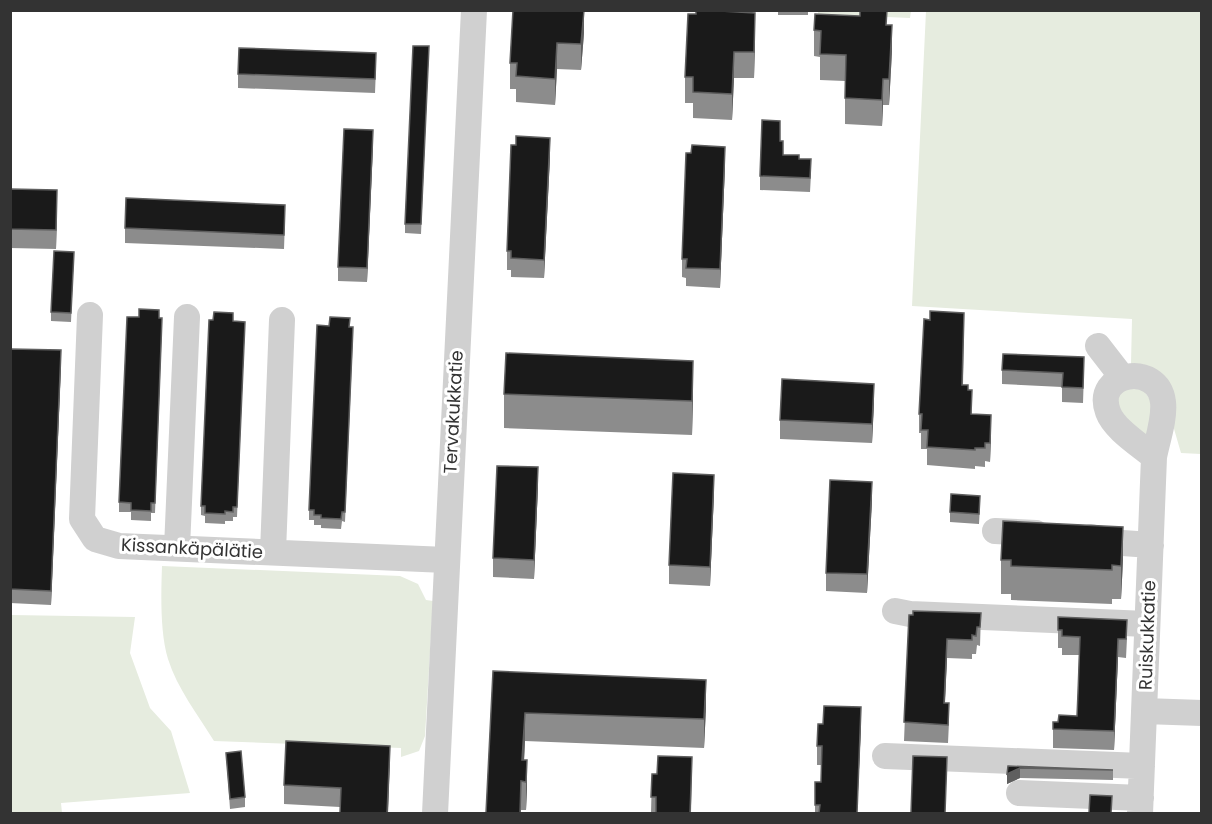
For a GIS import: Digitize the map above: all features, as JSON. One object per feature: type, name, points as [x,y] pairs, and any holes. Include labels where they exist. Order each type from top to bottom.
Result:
[{"type":"street","name":"Tervakukkatie","points":[[435,813],[474,10]]},
{"type":"street","name":"Kissankäpälätie","points":[[90,315],[82,519],[95,539],[119,546],[446,560]]},
{"type":"street","points":[[177,548],[187,317]]},
{"type":"street","points":[[273,552],[282,320]]},
{"type":"street","points":[[1098,346],[1122,377],[1109,388],[1107,410],[1114,421],[1154,457]]},
{"type":"street","name":"Ruiskukkatie","points":[[1122,377],[1128,374],[1146,378],[1159,389],[1163,407],[1154,457],[1141,806]]},
{"type":"street","points":[[995,531],[1086,535],[1108,542],[1151,545]]},
{"type":"street","points":[[895,611],[910,614],[1147,624]]},
{"type":"street","points":[[1144,711],[1202,713]]},
{"type":"street","points":[[885,756],[1142,766]]},
{"type":"street","points":[[1020,793],[1141,806]]},
{"type":"shaded area","points":[[818,10],[911,11],[910,18],[818,14]]},
{"type":"shaded area","points":[[926,11],[1201,11],[1201,454],[1181,453],[1170,415],[1140,365],[1131,364],[1132,319],[912,306]]},
{"type":"shaded area","points":[[1141,387],[1152,402],[1148,437],[1124,418],[1118,406],[1120,390]]},
{"type":"shaded area","points":[[162,566],[400,576],[418,584],[426,600],[433,601],[425,736],[419,751],[401,757],[401,748],[214,741],[182,691],[165,649],[161,601]]},
{"type":"shaded area","points":[[11,615],[135,617],[130,653],[150,708],[171,731],[190,793],[61,803],[62,813],[11,813]]},
{"type":"building","points":[[513,10],[584,10],[581,44],[557,43],[555,79],[516,76],[517,63],[510,63]]},
{"type":"building","points":[[696,10],[755,13],[754,52],[734,52],[732,94],[693,92],[693,77],[685,77],[688,14],[696,14]]},
{"type":"building","points":[[860,10],[887,10],[886,25],[892,25],[889,79],[883,79],[882,100],[845,98],[846,55],[820,54],[821,31],[814,30],[815,14],[860,16]]},
{"type":"building","points":[[413,46],[429,46],[421,224],[405,224]]},
{"type":"building","points":[[239,48],[376,53],[375,79],[238,74]]},
{"type":"building","points":[[762,120],[780,121],[783,155],[799,155],[799,159],[811,159],[810,178],[760,176]]},
{"type":"building","points":[[344,129],[373,130],[367,268],[338,267]]},
{"type":"building","points":[[516,136],[550,138],[544,260],[511,258],[511,251],[507,251],[511,145],[516,145]]},
{"type":"building","points":[[692,145],[725,147],[720,269],[686,268],[687,259],[682,259],[686,153],[691,153]]},
{"type":"building","points":[[10,189],[57,190],[56,230],[10,229]]},
{"type":"building","points":[[126,198],[285,205],[284,235],[125,228]]},
{"type":"building","points":[[54,251],[74,252],[71,313],[51,312]]},
{"type":"building","points":[[139,309],[159,310],[159,318],[162,318],[155,503],[151,503],[151,511],[131,510],[131,503],[119,502],[127,317],[139,317]]},
{"type":"building","points":[[930,311],[964,313],[962,385],[968,385],[968,390],[972,390],[971,414],[991,415],[990,443],[985,443],[985,448],[975,448],[975,450],[927,447],[928,430],[921,430],[922,414],[919,414],[924,319],[930,320]]},
{"type":"building","points":[[214,312],[233,313],[233,321],[245,322],[237,507],[233,507],[233,512],[225,511],[225,514],[205,513],[205,506],[201,506],[209,320],[213,320]]},
{"type":"building","points":[[330,317],[350,318],[349,327],[353,327],[345,512],[342,512],[341,519],[321,518],[321,515],[314,515],[314,510],[309,510],[317,325],[329,326]]},
{"type":"building","points":[[10,349],[61,350],[51,591],[10,589]]},
{"type":"building","points":[[506,353],[693,361],[692,401],[504,394]]},
{"type":"building","points":[[1003,354],[1084,357],[1083,388],[1062,387],[1063,373],[1002,370]]},
{"type":"building","points":[[782,379],[874,384],[872,424],[780,420]]},
{"type":"building","points":[[497,466],[538,467],[534,560],[493,558]]},
{"type":"building","points":[[673,473],[714,475],[710,567],[669,565]]},
{"type":"building","points":[[830,480],[872,482],[867,574],[826,573]]},
{"type":"building","points":[[951,494],[980,496],[979,514],[950,512]]},
{"type":"building","points":[[1003,521],[1123,527],[1121,566],[1112,565],[1112,570],[1011,566],[1011,560],[1001,560]]},
{"type":"building","points":[[913,611],[981,613],[980,627],[977,627],[976,636],[972,635],[972,640],[947,639],[944,703],[949,703],[948,725],[904,722],[909,615],[913,615]]},
{"type":"building","points":[[1058,617],[1127,620],[1126,639],[1118,639],[1114,731],[1053,729],[1053,722],[1058,722],[1059,715],[1077,716],[1080,637],[1062,636],[1062,630],[1058,630]]},
{"type":"building","points":[[493,671],[706,680],[704,719],[525,713],[522,760],[527,760],[526,782],[521,781],[520,813],[486,813]]},
{"type":"building","points":[[824,706],[861,707],[857,813],[819,813],[820,805],[815,805],[815,782],[821,782],[822,746],[817,746],[818,724],[823,724]]},
{"type":"building","points":[[286,741],[390,746],[387,813],[340,813],[341,788],[284,785]]},
{"type":"building","points":[[241,751],[245,797],[230,799],[226,753]]},
{"type":"building","points":[[658,756],[692,757],[690,813],[656,813],[656,797],[651,797],[652,774],[657,774]]},
{"type":"building","points":[[913,756],[947,757],[945,813],[911,813]]},
{"type":"building","points":[[1008,766],[1113,770],[1020,768],[1007,774]]},
{"type":"building","points":[[1090,795],[1112,796],[1111,813],[1089,813]]}]
